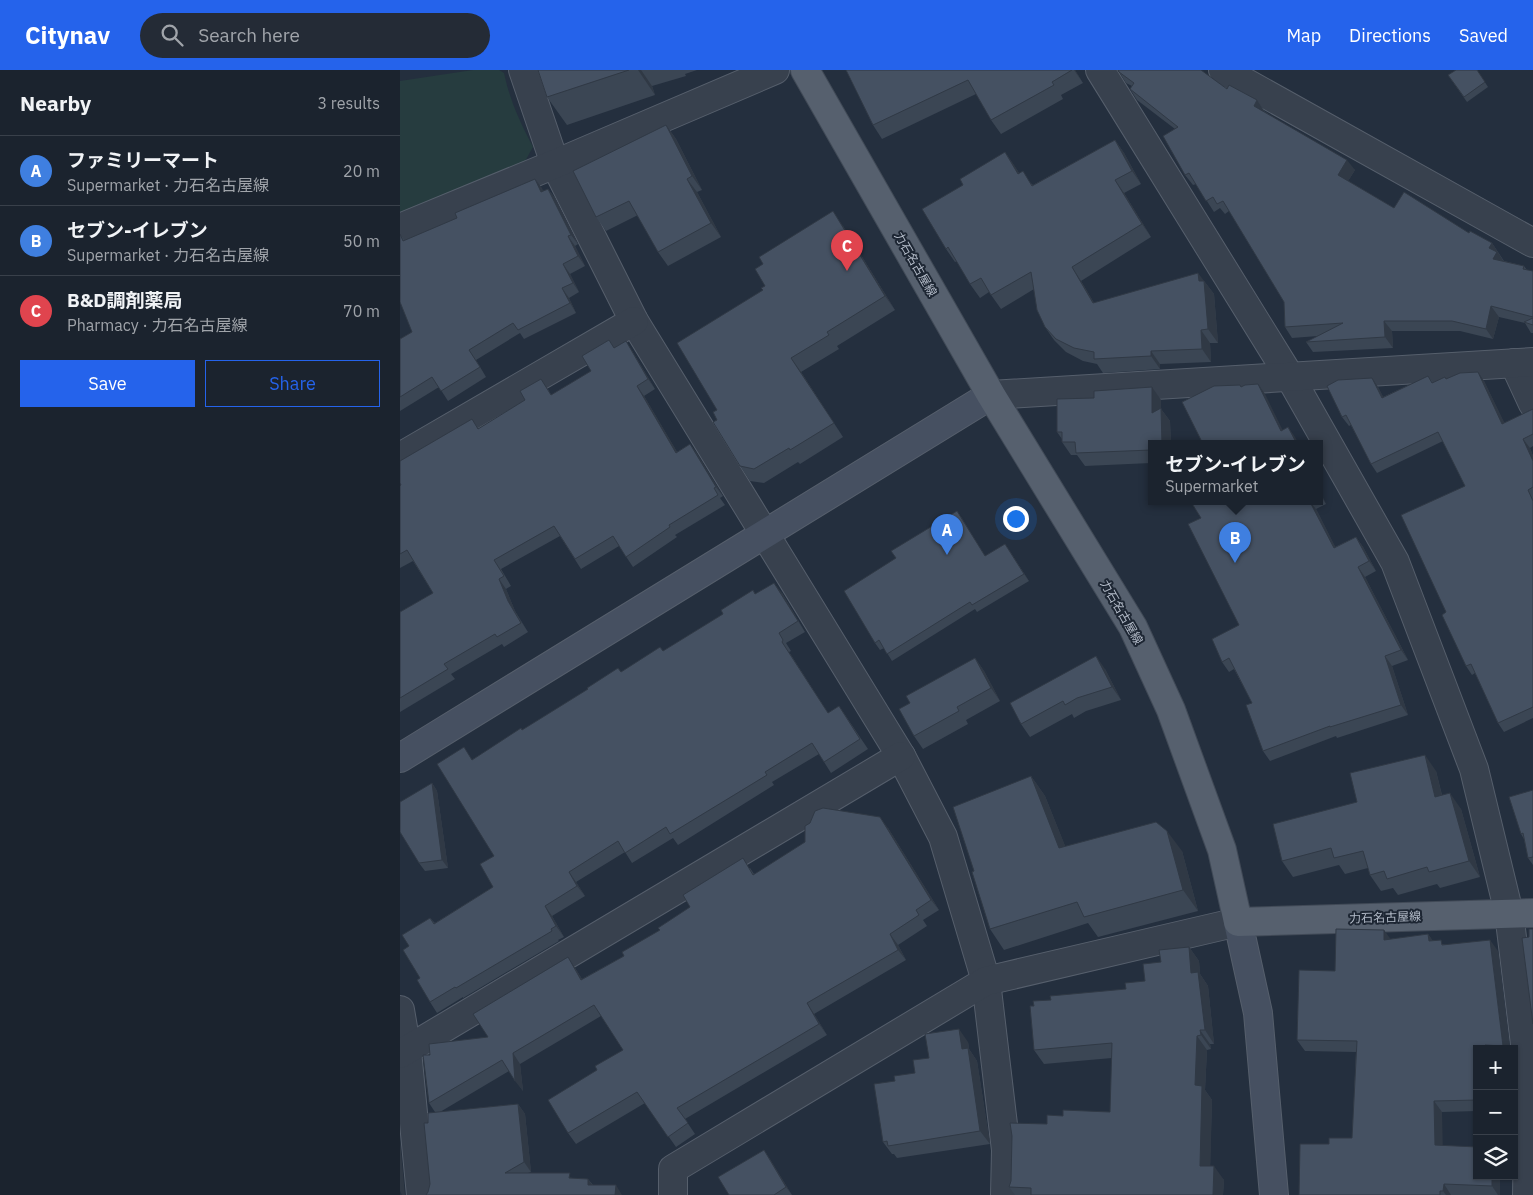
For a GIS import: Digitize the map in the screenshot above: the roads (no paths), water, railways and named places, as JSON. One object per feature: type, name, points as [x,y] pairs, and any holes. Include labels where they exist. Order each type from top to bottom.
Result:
[{"type":"main road","name":"力石名古屋線","points":[[805,70],[991,395],[1134,627],[1171,710],[1222,850],[1238,922],[1521,914]]},
{"type":"street","points":[[523,70],[556,164],[634,321],[901,756],[943,837],[986,981],[1006,1150],[1005,1195]]},
{"type":"street","points":[[400,228],[556,164],[775,70]]},
{"type":"street","points":[[1100,70],[1290,377],[1396,562],[1474,769],[1521,914],[1529,1077],[1527,1195]]},
{"type":"street","points":[[1223,70],[1533,243]]},
{"type":"street","points":[[400,457],[634,321]]},
{"type":"street","points":[[400,758],[991,395],[1523,362],[1533,404]]},
{"type":"street","points":[[403,1053],[901,756]]},
{"type":"street","points":[[673,1195],[673,1169],[986,981],[1238,922],[1258,1013],[1274,1195]]},
{"type":"street","points":[[400,1010],[403,1053],[421,1195]]},
{"type":"place","name":"B&D調剤薬局","points":[[847,271]]},
{"type":"place","name":"ファミリーマート","points":[[947,555]]},
{"type":"place","name":"セブン-イレブン","points":[[1235,563]]}]
